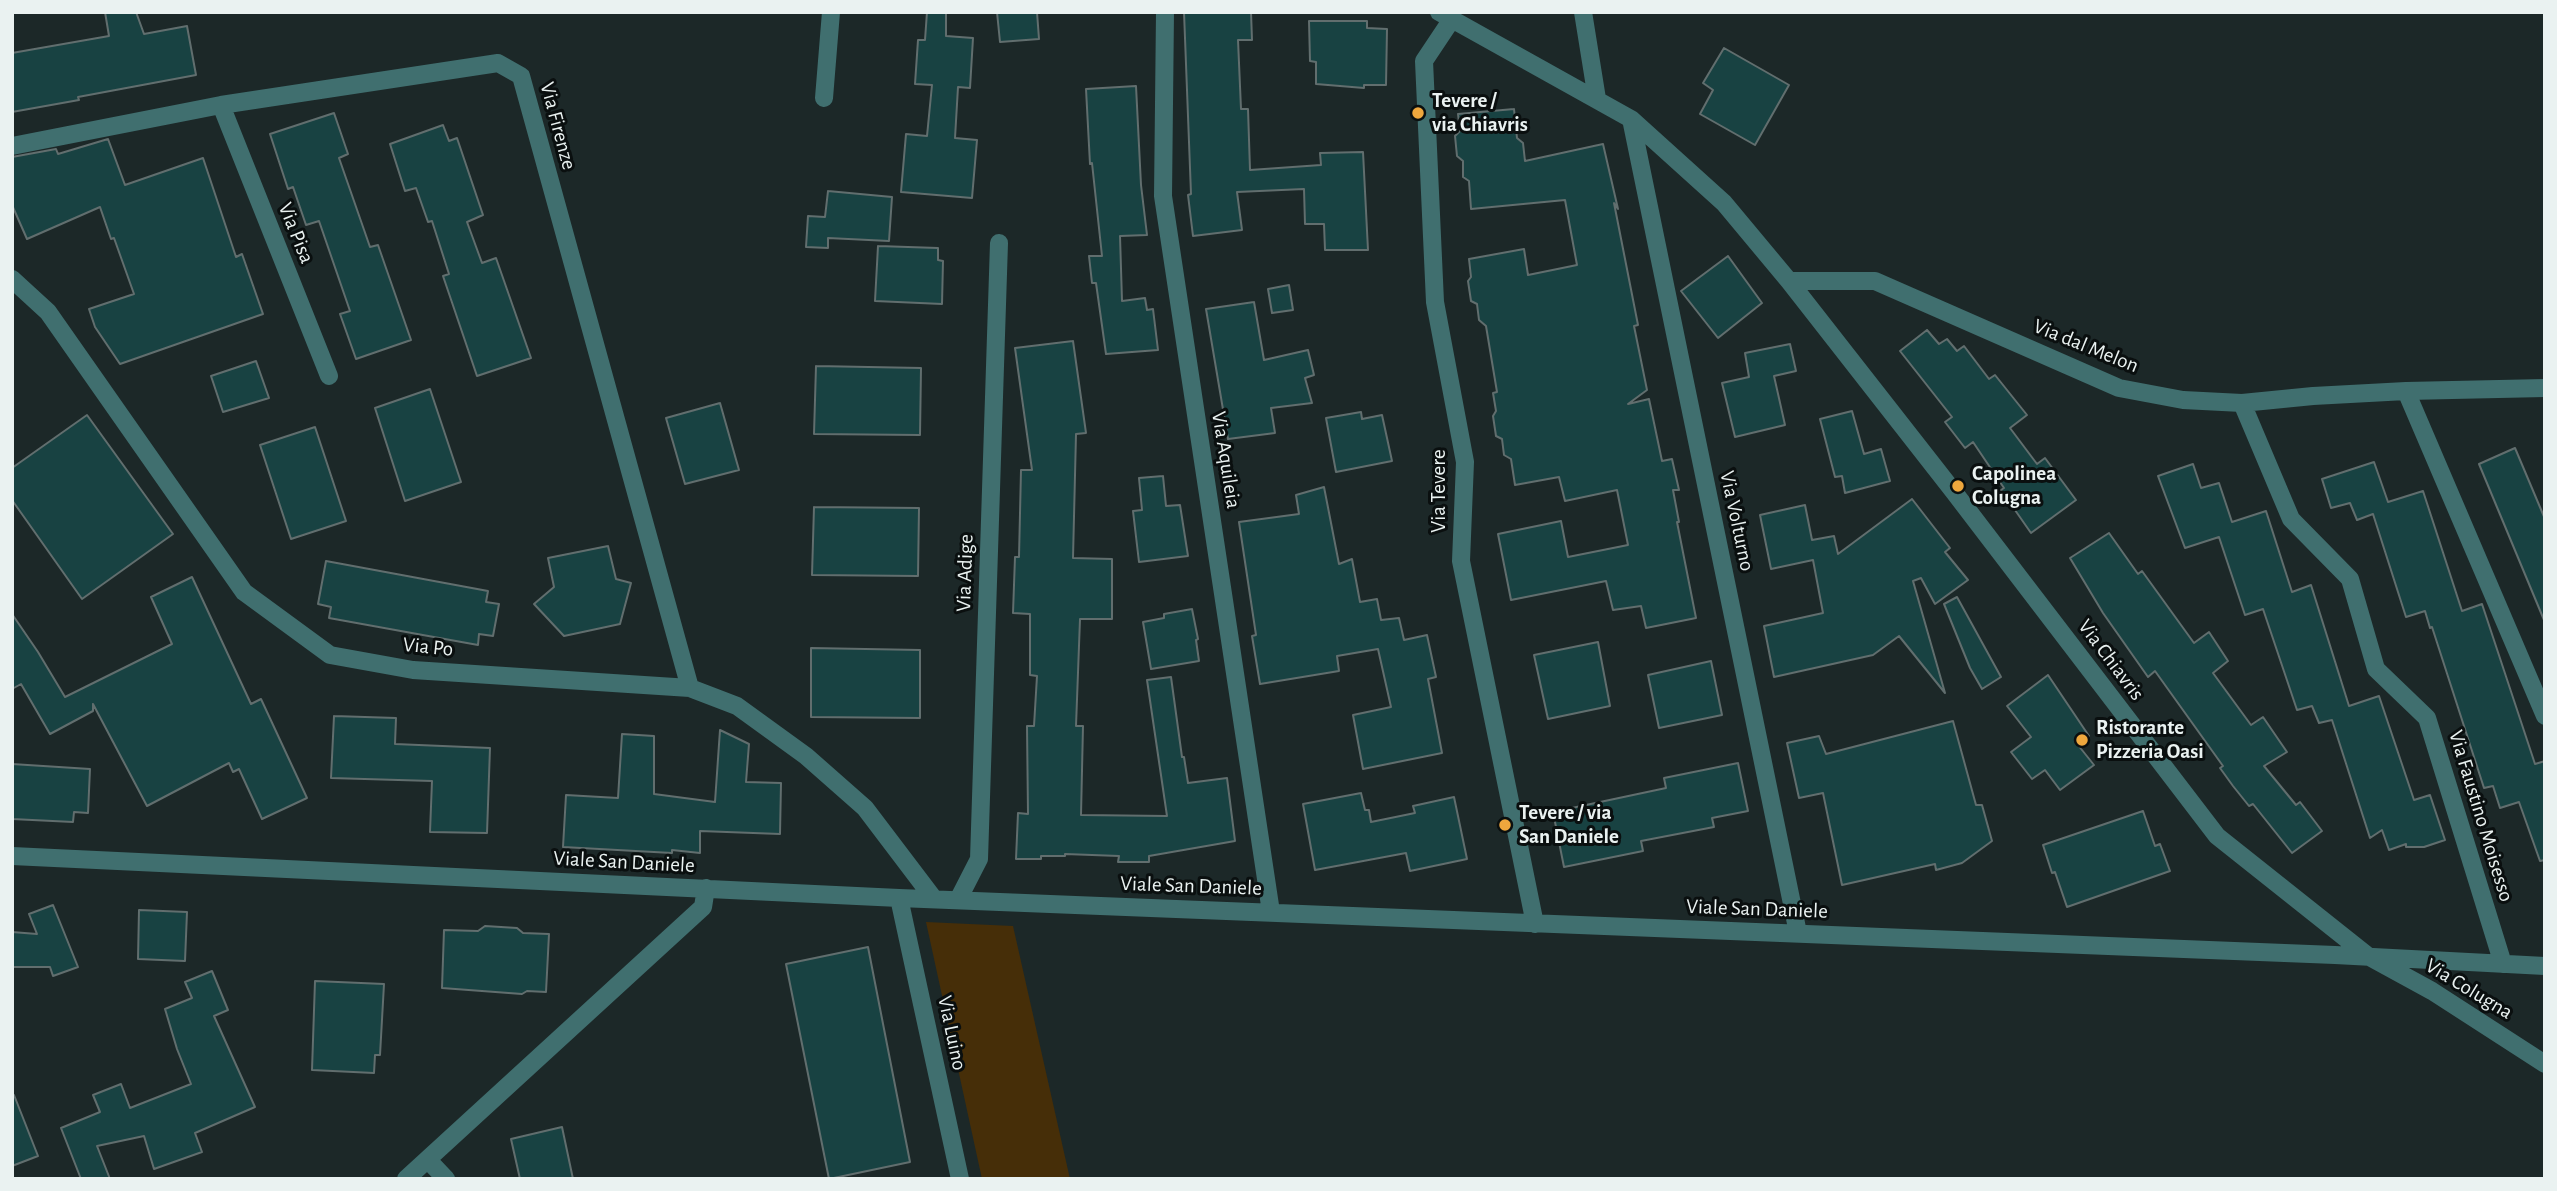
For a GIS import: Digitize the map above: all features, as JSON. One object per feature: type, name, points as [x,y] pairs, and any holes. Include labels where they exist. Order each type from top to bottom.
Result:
[{"type":"street","points":[[824,98],[831,12]]},
{"type":"street","name":"Via Aquileia","points":[[1165,12],[1163,196],[1271,912]]},
{"type":"street","points":[[1583,12],[1597,99]]},
{"type":"street","points":[[1445,16],[1597,99]]},
{"type":"street","name":"Via Tevere","points":[[1445,16],[1424,61],[1435,302],[1465,461],[1461,561],[1535,924]]},
{"type":"street","name":"Via Firenze","points":[[12,146],[221,106],[498,63],[521,76],[690,688]]},
{"type":"street","name":"Via Chiavris","points":[[1597,99],[1631,119],[1724,203],[1789,281],[1954,492],[2217,836],[2368,956]]},
{"type":"street","name":"Via Pisa","points":[[221,106],[328,376]]},
{"type":"street","name":"Via Volturno","points":[[1631,119],[1798,933]]},
{"type":"street","name":"Via Adige","points":[[958,900],[979,859],[999,243]]},
{"type":"street","name":"Via Po","points":[[12,279],[48,312],[244,592],[330,655],[413,670],[690,688],[737,706],[806,756],[865,808],[934,899]]},
{"type":"street","name":"Via dal Melon","points":[[1789,281],[1875,281],[2119,387],[2183,400],[2242,404],[2313,396],[2406,391],[2545,388]]},
{"type":"street","points":[[2406,391],[2545,716]]},
{"type":"street","name":"Via Faustino Moisesso","points":[[2242,404],[2291,519],[2350,579],[2376,669],[2427,718],[2503,964]]},
{"type":"street","name":"Viale San Daniele","points":[[12,856],[899,898],[2368,956]]},
{"type":"street","points":[[406,1179],[704,907],[706,888]]},
{"type":"street","name":"Via Luino","points":[[899,898],[960,1179]]},
{"type":"street","points":[[2368,956],[2545,966]]},
{"type":"street","name":"Via Colugna","points":[[2368,956],[2432,991],[2545,1064]]},
{"type":"street","points":[[428,1160],[446,1179]]},
{"type":"shaded area","points":[[926,922],[1013,926],[1070,1179],[982,1179]]},
{"type":"building","points":[[105,12],[136,12],[144,34],[187,26],[196,75],[12,112],[12,53],[109,36]]},
{"type":"building","points":[[927,12],[946,12],[946,36],[973,38],[970,88],[958,87],[955,138],[977,140],[972,198],[901,192],[906,134],[927,136],[932,85],[915,84],[918,40],[925,40]]},
{"type":"building","points":[[997,12],[1037,12],[1039,39],[1000,42]]},
{"type":"building","points":[[1184,12],[1251,12],[1252,40],[1238,40],[1241,109],[1248,109],[1250,170],[1321,165],[1320,153],[1363,152],[1368,250],[1325,250],[1324,224],[1305,224],[1304,189],[1237,192],[1242,230],[1193,236],[1188,195],[1191,194]]},
{"type":"building","points":[[1309,21],[1367,21],[1367,28],[1387,29],[1386,85],[1364,85],[1364,88],[1316,84],[1316,62],[1310,61]]},
{"type":"building","points":[[1724,48],[1789,85],[1755,145],[1700,114],[1713,90],[1703,83]]},
{"type":"building","points":[[1136,86],[1141,185],[1147,235],[1120,236],[1122,301],[1145,298],[1147,310],[1153,309],[1158,350],[1106,354],[1096,283],[1092,283],[1089,256],[1102,256],[1092,163],[1090,164],[1086,89]]},
{"type":"building","points":[[1514,109],[1517,138],[1523,143],[1525,161],[1603,144],[1618,209],[1614,203],[1638,325],[1634,326],[1647,390],[1628,404],[1649,399],[1662,461],[1672,459],[1679,490],[1673,490],[1677,522],[1696,618],[1646,628],[1641,606],[1613,610],[1606,581],[1511,600],[1498,534],[1561,521],[1568,557],[1628,545],[1617,490],[1565,501],[1559,477],[1515,485],[1511,459],[1504,455],[1502,439],[1496,436],[1493,393],[1497,392],[1486,326],[1479,320],[1477,304],[1471,301],[1469,259],[1524,249],[1528,275],[1577,265],[1565,200],[1471,209],[1469,181],[1463,177],[1463,161],[1457,156],[1455,136],[1460,131],[1458,114]]},
{"type":"building","points":[[334,113],[348,154],[339,158],[370,247],[378,245],[411,340],[356,359],[340,314],[350,311],[319,221],[306,225],[293,187],[288,189],[270,134]]},
{"type":"building","points":[[443,125],[449,141],[457,138],[483,215],[467,222],[482,263],[496,258],[531,358],[477,376],[443,276],[449,274],[432,221],[428,222],[416,188],[405,191],[390,144]]},
{"type":"building","points":[[108,139],[125,185],[203,158],[236,257],[242,254],[263,314],[120,364],[95,327],[89,309],[134,294],[100,207],[27,239],[12,205],[12,157],[56,149],[58,154]]},
{"type":"building","points":[[828,191],[892,197],[889,241],[828,238],[828,248],[806,247],[808,216],[825,217]]},
{"type":"building","points":[[878,246],[938,248],[938,260],[943,261],[942,304],[875,301]]},
{"type":"building","points":[[1728,256],[1762,303],[1718,338],[1681,291]]},
{"type":"building","points":[[1289,285],[1293,310],[1272,313],[1268,289]]},
{"type":"building","points":[[1254,302],[1264,360],[1308,350],[1314,375],[1305,378],[1312,403],[1271,408],[1275,433],[1228,439],[1206,309]]},
{"type":"building","points":[[1927,330],[1939,344],[1947,339],[1957,351],[1964,346],[1989,379],[1995,375],[2027,415],[2010,428],[2037,464],[2045,458],[2076,500],[2031,533],[2001,490],[2004,488],[1973,442],[1965,448],[1945,422],[1952,417],[1900,351]]},
{"type":"building","points":[[1073,341],[1086,433],[1076,434],[1073,558],[1112,559],[1112,619],[1080,619],[1076,726],[1083,726],[1081,815],[1167,816],[1147,680],[1171,677],[1188,783],[1227,778],[1235,841],[1149,856],[1149,862],[1118,862],[1119,856],[1065,854],[1041,856],[1041,859],[1016,859],[1018,813],[1028,814],[1027,726],[1034,726],[1037,676],[1030,675],[1030,614],[1013,613],[1015,557],[1019,557],[1021,470],[1032,470],[1015,348]]},
{"type":"building","points":[[1790,344],[1796,371],[1774,376],[1785,425],[1735,437],[1722,383],[1749,377],[1745,353]]},
{"type":"building","points":[[256,361],[269,398],[223,412],[211,376]]},
{"type":"building","points":[[816,366],[921,368],[920,435],[814,434]]},
{"type":"building","points":[[430,389],[461,482],[405,501],[375,408]]},
{"type":"building","points":[[720,403],[739,470],[685,484],[666,418]]},
{"type":"building","points":[[1852,411],[1864,454],[1881,449],[1890,481],[1845,493],[1842,476],[1835,477],[1820,419]]},
{"type":"building","points":[[1361,412],[1362,419],[1382,415],[1392,461],[1336,472],[1326,418]]},
{"type":"building","points":[[87,415],[173,534],[82,599],[12,500],[12,468]]},
{"type":"building","points":[[315,427],[346,521],[291,539],[260,445]]},
{"type":"building","points":[[2515,448],[2545,519],[2544,620],[2479,464]]},
{"type":"building","points":[[2374,462],[2388,502],[2423,491],[2462,611],[2482,604],[2535,764],[2545,761],[2545,860],[2540,861],[2519,802],[2500,808],[2493,786],[2484,788],[2432,627],[2430,628],[2425,611],[2406,617],[2373,514],[2357,520],[2350,503],[2331,508],[2322,479]]},
{"type":"building","points":[[2193,464],[2201,488],[2219,483],[2232,522],[2266,511],[2292,592],[2311,585],[2349,706],[2379,696],[2414,800],[2430,795],[2445,840],[2424,847],[2406,847],[2406,844],[2389,850],[2382,830],[2370,838],[2332,720],[2319,723],[2312,706],[2297,710],[2263,609],[2245,615],[2219,537],[2185,548],[2158,476]]},
{"type":"building","points":[[1163,476],[1166,506],[1180,505],[1188,556],[1139,562],[1133,511],[1142,510],[1139,478]]},
{"type":"building","points":[[1324,487],[1339,564],[1352,559],[1360,602],[1377,599],[1381,620],[1399,618],[1404,640],[1427,635],[1436,677],[1428,679],[1442,753],[1363,769],[1353,715],[1391,707],[1378,649],[1337,656],[1339,671],[1260,684],[1252,636],[1256,635],[1239,522],[1299,514],[1296,495]]},
{"type":"building","points":[[1912,499],[1950,548],[1945,552],[1968,580],[1935,604],[1921,578],[1913,581],[1945,693],[1899,636],[1873,655],[1774,677],[1764,626],[1823,613],[1813,560],[1771,569],[1760,515],[1805,505],[1812,540],[1834,536],[1838,554]]},
{"type":"building","points":[[814,507],[919,508],[918,576],[812,575]]},
{"type":"building","points":[[2109,533],[2138,574],[2142,571],[2194,643],[2209,632],[2228,661],[2213,673],[2251,725],[2263,717],[2287,752],[2264,766],[2296,805],[2300,802],[2322,831],[2292,853],[2253,804],[2249,806],[2233,786],[2220,768],[2223,766],[2155,671],[2148,677],[2103,613],[2070,558]]},
{"type":"building","points":[[608,546],[616,579],[631,583],[620,624],[564,636],[534,604],[554,587],[548,558]]},
{"type":"building","points":[[326,561],[488,591],[486,602],[499,604],[493,636],[479,634],[478,645],[329,618],[331,607],[318,604]]},
{"type":"building","points":[[192,577],[251,704],[261,699],[307,798],[262,819],[239,769],[233,772],[229,763],[147,806],[93,704],[93,711],[50,734],[21,684],[12,689],[12,614],[65,697],[172,644],[151,597]]},
{"type":"building","points":[[1957,597],[2001,677],[1982,689],[1970,668],[1944,604]]},
{"type":"building","points":[[1192,609],[1199,661],[1151,669],[1143,622],[1164,618],[1164,614]]},
{"type":"building","points":[[1598,642],[1610,706],[1548,719],[1534,655]]},
{"type":"building","points":[[811,648],[920,650],[920,718],[811,717]]},
{"type":"building","points":[[1711,661],[1722,715],[1659,728],[1648,675]]},
{"type":"building","points":[[2048,675],[2089,736],[2078,745],[2094,765],[2060,790],[2045,770],[2032,779],[2011,752],[2031,737],[2007,706]]},
{"type":"building","points":[[334,716],[396,718],[395,744],[490,748],[487,833],[430,832],[432,781],[331,778]]},
{"type":"building","points":[[1953,721],[1976,805],[1982,805],[1992,841],[1962,863],[1936,870],[1935,864],[1842,885],[1823,793],[1799,798],[1787,743],[1819,736],[1826,754]]},
{"type":"building","points":[[720,730],[749,744],[746,782],[781,783],[780,834],[700,831],[700,853],[563,847],[566,795],[618,798],[622,734],[654,736],[654,794],[715,802]]},
{"type":"building","points":[[1738,763],[1748,811],[1712,818],[1714,827],[1641,841],[1643,851],[1564,867],[1553,812],[1666,788],[1664,778]]},
{"type":"building","points":[[12,764],[90,769],[88,813],[74,812],[73,822],[12,819]]},
{"type":"building","points":[[1361,793],[1371,822],[1415,813],[1413,806],[1454,797],[1467,859],[1410,871],[1406,853],[1315,870],[1303,804]]},
{"type":"building","points":[[2143,811],[2155,846],[2160,844],[2170,871],[2067,907],[2043,845]]},
{"type":"building","points":[[53,905],[78,967],[53,976],[50,967],[12,967],[12,932],[37,934],[29,914]]},
{"type":"building","points":[[139,910],[187,912],[185,961],[138,959]]},
{"type":"building","points":[[485,926],[517,928],[523,933],[549,934],[546,992],[527,991],[522,994],[442,988],[444,930],[478,931]]},
{"type":"building","points":[[868,947],[910,1162],[829,1179],[786,964]]},
{"type":"building","points":[[212,971],[228,1010],[214,1016],[255,1107],[195,1133],[202,1152],[154,1169],[144,1136],[97,1146],[110,1179],[81,1179],[61,1128],[100,1112],[93,1095],[121,1084],[130,1108],[191,1084],[165,1009],[192,998],[185,982]]},
{"type":"building","points":[[315,981],[384,984],[380,1055],[375,1055],[374,1073],[312,1070]]},
{"type":"building","points":[[14,1095],[38,1156],[12,1166],[12,1096]]},
{"type":"building","points":[[562,1127],[573,1179],[520,1179],[511,1139]]},
{"type":"place","name":"Tevere / via Chiavris","points":[[1418,113]]},
{"type":"place","name":"Capolinea Colugna","points":[[1958,486]]},
{"type":"place","name":"Ristorante Pizzeria Oasi","points":[[2082,740]]},
{"type":"place","name":"Tevere / via San Daniele","points":[[1505,825]]}]
